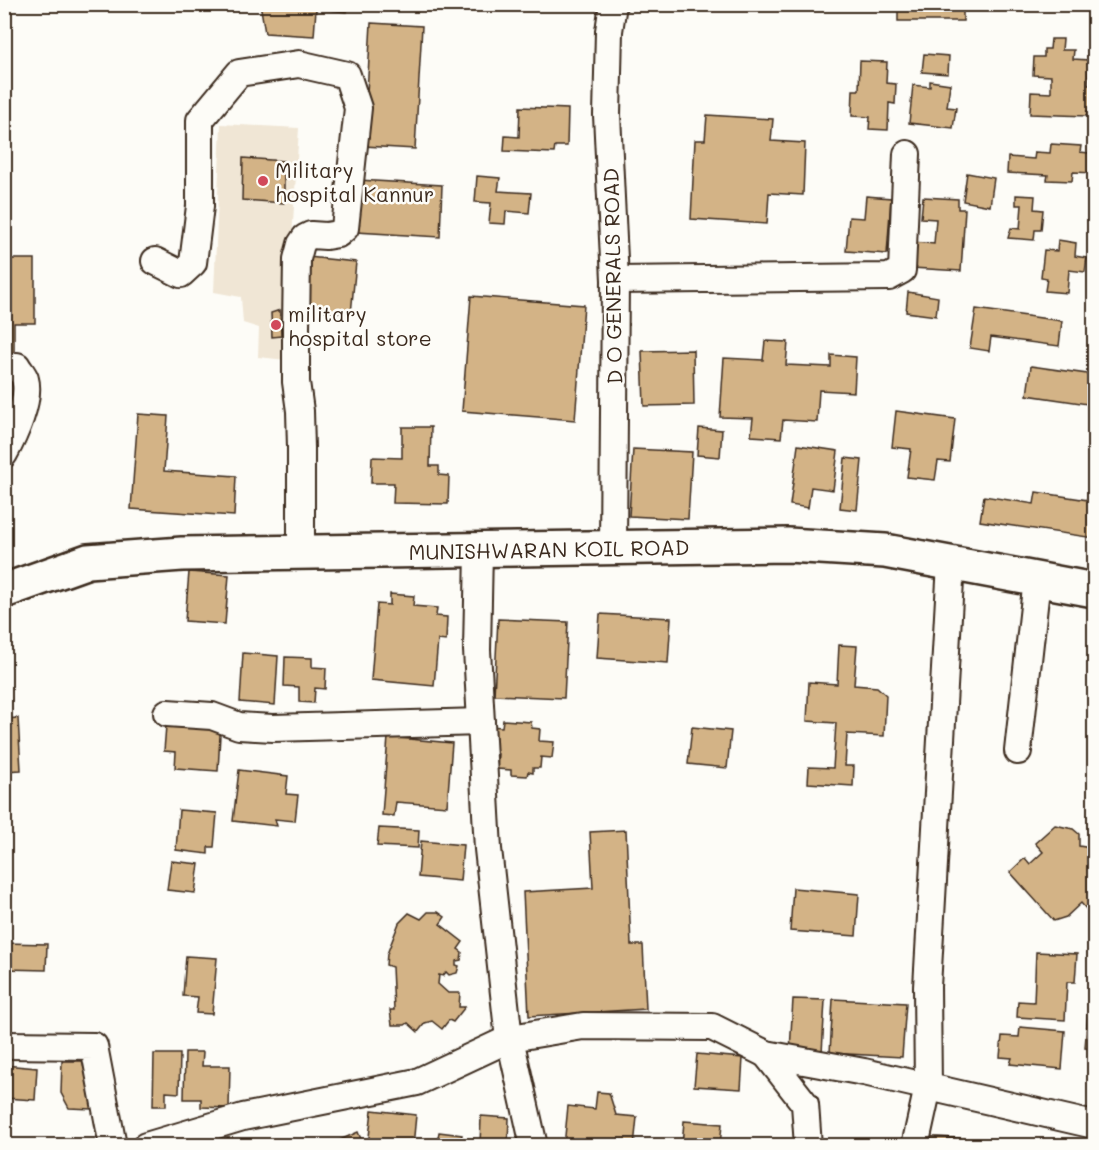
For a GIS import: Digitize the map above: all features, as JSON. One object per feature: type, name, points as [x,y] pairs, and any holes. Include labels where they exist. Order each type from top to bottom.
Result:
[{"type":"main road","name":"MUNISHWARAN KOIL ROAD","points":[[4,591],[88,561],[182,554],[788,545],[885,551],[1095,590]]},
{"type":"street","name":"D O GENERALS ROAD","points":[[613,4],[609,31],[607,115],[615,280],[613,548]]},
{"type":"street","points":[[155,261],[181,274],[193,262],[201,206],[200,120],[239,73],[299,64],[347,75],[358,108],[345,228],[338,234],[311,235],[305,238],[297,259],[296,371],[302,448],[301,552]]},
{"type":"street","points":[[615,280],[889,277],[902,270],[907,154]]},
{"type":"street","points":[[4,454],[13,438],[25,404],[25,379],[17,366]]},
{"type":"street","points":[[478,550],[477,650],[488,849],[508,1030],[534,1146]]},
{"type":"street","points":[[915,1146],[928,1087],[927,987],[951,563]]},
{"type":"street","points":[[1018,751],[1037,579]]},
{"type":"street","points":[[167,713],[212,716],[239,726],[273,728],[481,722]]},
{"type":"street","points":[[146,1146],[243,1117],[417,1082],[511,1038],[583,1026],[712,1027],[766,1054],[864,1072],[1095,1125]]},
{"type":"street","points":[[4,1045],[94,1046],[113,1146]]},
{"type":"street","points":[[766,1054],[805,1104],[808,1146]]},
{"type":"shaded area","points":[[221,124],[299,128],[286,360],[258,357],[259,328],[243,323],[241,297],[214,292]]},
{"type":"building","points":[[258,4],[348,4],[347,12],[316,9],[314,36],[265,33]]},
{"type":"building","points":[[898,4],[963,4],[963,21],[898,21]]},
{"type":"building","points":[[371,23],[422,26],[415,149],[364,146]]},
{"type":"building","points":[[1051,39],[1063,39],[1062,50],[1074,50],[1073,59],[1089,60],[1088,85],[1094,85],[1094,112],[1087,111],[1087,116],[1030,114],[1031,92],[1051,93],[1051,76],[1033,75],[1034,57],[1044,57],[1044,49],[1050,49]]},
{"type":"building","points":[[924,54],[949,56],[948,74],[922,72]]},
{"type":"building","points":[[860,61],[887,62],[886,83],[896,84],[895,104],[889,103],[888,130],[869,129],[870,117],[852,116],[853,90],[859,90]]},
{"type":"building","points":[[930,81],[950,84],[947,107],[956,108],[953,128],[909,123],[913,85],[930,87]]},
{"type":"building","points":[[520,107],[568,109],[567,146],[555,146],[554,153],[504,151],[505,136],[519,137]]},
{"type":"building","points":[[707,115],[773,119],[771,141],[805,143],[803,195],[769,193],[767,224],[691,219],[695,140],[705,140]]},
{"type":"building","points":[[1051,144],[1081,146],[1080,152],[1089,153],[1089,147],[1094,147],[1094,173],[1073,172],[1072,181],[1047,180],[1048,175],[1007,173],[1008,157],[1034,159],[1035,152],[1050,153]]},
{"type":"building","name":"Military hospital Kannur","points":[[243,158],[284,161],[284,203],[242,200]]},
{"type":"building","points":[[967,173],[994,178],[990,206],[963,201]]},
{"type":"building","points":[[477,176],[500,178],[498,191],[531,193],[529,213],[506,211],[505,224],[489,223],[491,203],[475,202]]},
{"type":"building","points":[[358,180],[442,185],[440,237],[356,232]]},
{"type":"building","points":[[1016,195],[1035,196],[1034,209],[1043,210],[1041,230],[1035,230],[1034,240],[1008,238],[1011,228],[1020,229],[1022,205],[1016,205]]},
{"type":"building","points":[[866,196],[891,198],[887,254],[846,251],[849,217],[864,218]]},
{"type":"building","points":[[923,197],[958,199],[958,209],[965,209],[961,271],[912,268],[914,242],[934,244],[936,219],[921,218]]},
{"type":"building","points":[[4,220],[11,220],[11,259],[35,259],[35,323],[14,323],[14,353],[4,353]]},
{"type":"building","points":[[1058,240],[1076,243],[1075,256],[1087,258],[1085,272],[1069,270],[1067,293],[1045,291],[1047,278],[1041,277],[1044,250],[1057,251]]},
{"type":"building","points":[[308,257],[356,262],[351,314],[304,310]]},
{"type":"building","points":[[908,292],[938,297],[936,316],[906,312]]},
{"type":"building","points":[[471,296],[584,305],[575,420],[462,411]]},
{"type":"building","points":[[976,309],[1062,321],[1059,346],[991,337],[989,351],[970,348]]},
{"type":"building","name":"military hospital store","points":[[280,310],[281,336],[272,337],[271,313]]},
{"type":"building","points":[[765,341],[788,342],[786,365],[831,367],[831,355],[856,357],[854,392],[819,390],[817,422],[783,420],[781,438],[751,436],[753,418],[720,417],[724,358],[763,360]]},
{"type":"building","points":[[693,350],[694,405],[644,406],[642,351]]},
{"type":"building","points":[[1031,366],[1094,375],[1094,405],[1027,395]]},
{"type":"building","points":[[896,411],[955,419],[950,462],[938,461],[935,480],[907,477],[911,449],[892,447]]},
{"type":"building","points":[[138,414],[168,416],[164,471],[236,476],[234,516],[131,509]]},
{"type":"building","points":[[402,427],[431,427],[430,466],[439,466],[439,475],[449,476],[448,504],[393,503],[394,483],[371,483],[372,457],[402,458]]},
{"type":"building","points":[[699,428],[722,430],[720,457],[697,455]]},
{"type":"building","points":[[798,445],[838,451],[833,490],[811,487],[808,508],[790,505]]},
{"type":"building","points":[[633,449],[692,452],[688,519],[629,516]]},
{"type":"building","points":[[845,458],[862,460],[857,510],[840,508]]},
{"type":"building","points":[[1036,492],[1094,501],[1094,538],[980,521],[984,496],[1034,504]]},
{"type":"building","points":[[189,572],[229,575],[225,624],[185,621]]},
{"type":"building","points":[[390,594],[414,596],[413,606],[437,608],[436,616],[447,617],[446,641],[438,640],[434,686],[371,680],[377,604],[390,605]]},
{"type":"building","points":[[600,614],[671,618],[668,663],[597,658]]},
{"type":"building","points":[[498,619],[568,622],[564,698],[494,695]]},
{"type":"building","points":[[839,645],[857,646],[854,685],[877,687],[886,695],[884,736],[847,734],[845,766],[854,766],[853,786],[808,783],[809,767],[833,768],[836,723],[807,721],[809,682],[837,684]]},
{"type":"building","points":[[243,653],[278,656],[275,705],[240,702]]},
{"type":"building","points":[[285,657],[312,658],[312,667],[326,668],[325,689],[315,688],[314,703],[299,702],[299,687],[284,686]]},
{"type":"building","points":[[167,713],[221,717],[218,771],[175,768],[176,752],[164,751]]},
{"type":"building","points":[[18,718],[21,770],[4,771],[4,719]]},
{"type":"building","points":[[503,720],[531,722],[532,728],[540,729],[539,741],[554,742],[552,758],[541,757],[540,768],[533,768],[533,773],[528,772],[527,776],[511,775],[511,770],[497,769],[498,754],[487,753],[489,726],[502,727]]},
{"type":"building","points":[[692,727],[731,731],[727,768],[688,764]]},
{"type":"building","points":[[388,737],[452,743],[447,806],[396,802],[394,816],[382,815]]},
{"type":"building","points":[[239,770],[288,776],[286,794],[298,795],[295,821],[275,819],[277,826],[233,821]]},
{"type":"building","points":[[179,810],[217,813],[214,847],[208,847],[208,854],[176,850]]},
{"type":"building","points":[[1055,825],[1073,829],[1079,834],[1079,846],[1094,853],[1094,918],[1081,903],[1066,917],[1054,921],[1010,872],[1025,858],[1030,864],[1043,852],[1035,843]]},
{"type":"building","points":[[379,828],[419,830],[418,848],[377,846]]},
{"type":"building","points":[[626,830],[631,945],[643,945],[646,1009],[529,1016],[523,892],[593,888],[590,832]]},
{"type":"building","points":[[421,841],[463,845],[460,881],[418,877]]},
{"type":"building","points":[[171,861],[199,864],[195,893],[167,890]]},
{"type":"building","points":[[793,888],[859,894],[856,936],[790,931]]},
{"type":"building","points":[[428,912],[438,912],[445,917],[440,924],[463,942],[458,949],[462,952],[461,960],[456,961],[456,965],[459,966],[457,973],[449,975],[446,972],[443,976],[439,975],[438,984],[448,993],[460,993],[459,1007],[465,1007],[453,1022],[449,1020],[442,1029],[432,1021],[425,1023],[418,1032],[408,1023],[392,1025],[390,1010],[394,1010],[392,967],[386,965],[387,954],[399,923],[409,913],[421,919]]},
{"type":"building","points":[[4,943],[47,944],[46,970],[4,969]]},
{"type":"building","points":[[1036,952],[1077,954],[1075,982],[1067,982],[1065,1020],[1017,1017],[1018,1001],[1034,1002]]},
{"type":"building","points":[[186,956],[217,958],[212,1014],[196,1013],[198,997],[183,996]]},
{"type":"building","points":[[793,999],[825,1000],[822,1053],[790,1051]]},
{"type":"building","points":[[833,999],[906,1003],[902,1057],[830,1053]]},
{"type":"building","points":[[1088,1009],[1094,1009],[1094,1049],[1085,1048]]},
{"type":"building","points":[[1020,1027],[1065,1031],[1062,1069],[1010,1064],[1012,1058],[1000,1057],[1002,1036],[1019,1037]]},
{"type":"building","points":[[185,1052],[203,1052],[202,1066],[230,1066],[229,1108],[201,1107],[201,1099],[184,1099]]},
{"type":"building","points":[[154,1054],[180,1054],[179,1093],[166,1092],[166,1106],[153,1106]]},
{"type":"building","points":[[697,1054],[743,1058],[741,1089],[694,1086]]},
{"type":"building","points":[[62,1061],[89,1061],[92,1109],[69,1108],[61,1093]]},
{"type":"building","points":[[4,1065],[37,1068],[35,1100],[4,1098]]},
{"type":"building","points":[[597,1092],[609,1093],[616,1115],[637,1117],[634,1146],[564,1146],[568,1106],[595,1109]]},
{"type":"building","points":[[372,1110],[416,1115],[413,1146],[368,1146]]},
{"type":"building","points":[[481,1116],[509,1118],[508,1143],[517,1143],[517,1146],[480,1146]]},
{"type":"building","points":[[684,1121],[722,1124],[720,1146],[682,1146]]},
{"type":"building","points":[[217,1131],[222,1146],[173,1146]]},
{"type":"building","points":[[358,1132],[364,1146],[331,1146],[331,1144]]},
{"type":"building","points":[[439,1132],[462,1135],[460,1146],[423,1146],[424,1141],[437,1143]]},
{"type":"building","points":[[918,1136],[972,1139],[972,1146],[918,1146]]},
{"type":"place","name":"Military hospital Kannur","points":[[263,181]]},
{"type":"place","name":"military hospital store","points":[[276,325]]}]
